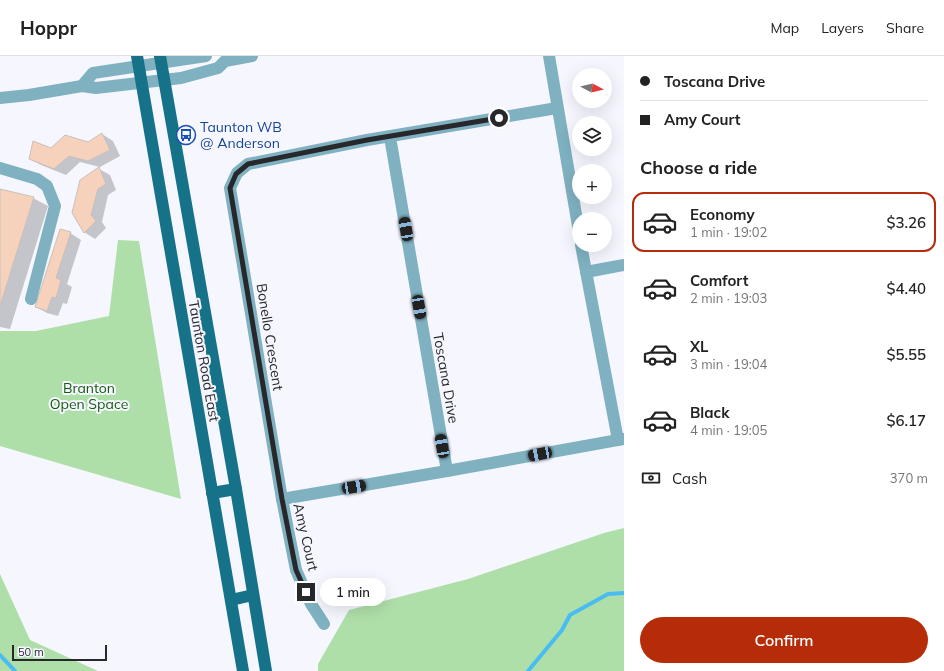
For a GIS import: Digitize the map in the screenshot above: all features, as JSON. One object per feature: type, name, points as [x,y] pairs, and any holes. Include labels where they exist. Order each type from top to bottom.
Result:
[{"type":"main road","name":"Taunton Road East","points":[[161,59],[236,488],[266,671]]},
{"type":"main road","name":"Taunton Road East","points":[[138,61],[243,671]]},
{"type":"main road","points":[[212,493],[236,488]]},
{"type":"main road","points":[[231,600],[253,595]]},
{"type":"street","points":[[82,86],[93,73],[138,61],[206,56]]},
{"type":"street","points":[[0,98],[29,95],[82,86],[96,88],[181,78],[218,68],[222,58],[252,56]]},
{"type":"street","points":[[549,56],[575,212]]},
{"type":"street","points":[[390,137],[557,108]]},
{"type":"street","name":"Toscana Drive","points":[[390,137],[447,471]]},
{"type":"street","name":"Bonello Crescent","points":[[282,499],[230,188],[236,174],[248,164],[367,140],[390,137]]},
{"type":"street","points":[[0,168],[37,179],[48,186],[55,206],[31,298]]},
{"type":"street","points":[[282,499],[621,440],[582,252]]},
{"type":"street","points":[[586,272],[624,265]]},
{"type":"street","name":"Amy Court","points":[[282,499],[296,570],[311,604],[324,624]]},
{"type":"green space","name":"Branton Open Space","points":[[118,240],[139,241],[181,499],[0,446],[0,331],[36,331],[109,316]]},
{"type":"green space","points":[[624,528],[624,671],[318,671],[318,664],[349,610],[468,579],[604,533]]},
{"type":"green space","points":[[0,574],[30,640],[98,671],[0,671]]},
{"type":"building","points":[[102,133],[110,150],[88,161],[69,156],[54,169],[29,159],[33,141],[51,148],[65,135],[88,142]]},
{"type":"building","points":[[99,167],[106,184],[98,189],[91,215],[96,221],[84,233],[72,213],[80,180]]},
{"type":"building","points":[[0,189],[34,197],[0,306]]},
{"type":"building","points":[[60,229],[71,232],[56,278],[61,280],[56,298],[52,297],[47,311],[35,307]]},
{"type":"waterway","points":[[528,671],[562,630],[570,615],[608,594],[624,593]]},
{"type":"waterway","points":[[0,655],[15,671]]},
{"type":"place","name":"Taunton WB @ Anderson","points":[[186,135]]},
{"type":"route","points":[[306,592],[296,570],[282,499],[230,188],[236,174],[248,164],[367,140],[499,118]]}]
